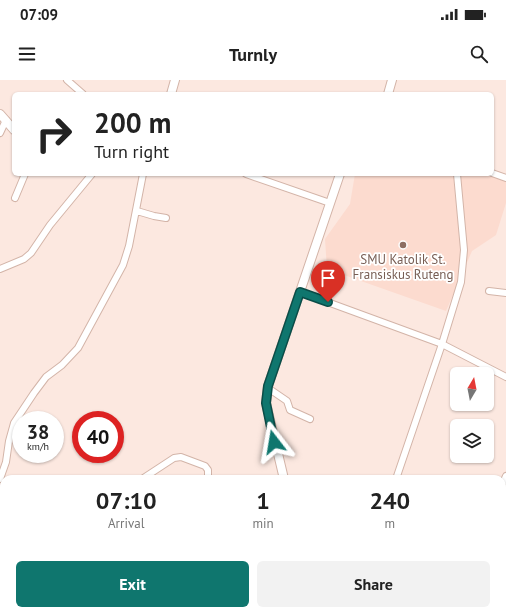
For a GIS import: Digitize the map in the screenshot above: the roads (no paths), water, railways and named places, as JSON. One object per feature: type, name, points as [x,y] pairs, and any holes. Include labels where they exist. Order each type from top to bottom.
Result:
[{"type":"street","points":[[67,80],[81,92]]},
{"type":"street","points":[[172,92],[175,80]]},
{"type":"street","points":[[389,92],[392,80]]},
{"type":"street","points":[[3,117],[12,128]]},
{"type":"street","points":[[0,133],[3,117]]},
{"type":"street","points":[[494,174],[506,178]]},
{"type":"street","points":[[15,198],[24,176]]},
{"type":"street","points":[[0,269],[24,259],[31,253],[50,225],[90,176]]},
{"type":"street","points":[[1,475],[6,462],[9,441],[14,423],[46,377],[62,365],[78,348],[123,265],[137,211],[143,176]]},
{"type":"street","points":[[252,176],[330,203]]},
{"type":"street","points":[[283,475],[266,403],[268,388],[339,176]]},
{"type":"street","points":[[397,475],[442,344],[458,290],[463,264],[464,242],[457,176]]},
{"type":"street","points":[[137,211],[166,218]]},
{"type":"street","points":[[490,291],[506,293]]},
{"type":"street","points":[[300,292],[442,344],[506,377]]},
{"type":"street","points":[[268,388],[287,401],[290,410],[310,419]]},
{"type":"street","points":[[148,475],[179,456],[205,466],[208,470],[208,475]]},
{"type":"place","name":"SMU Katolik St. Fransiskus Ruteng","points":[[403,245]]}]
